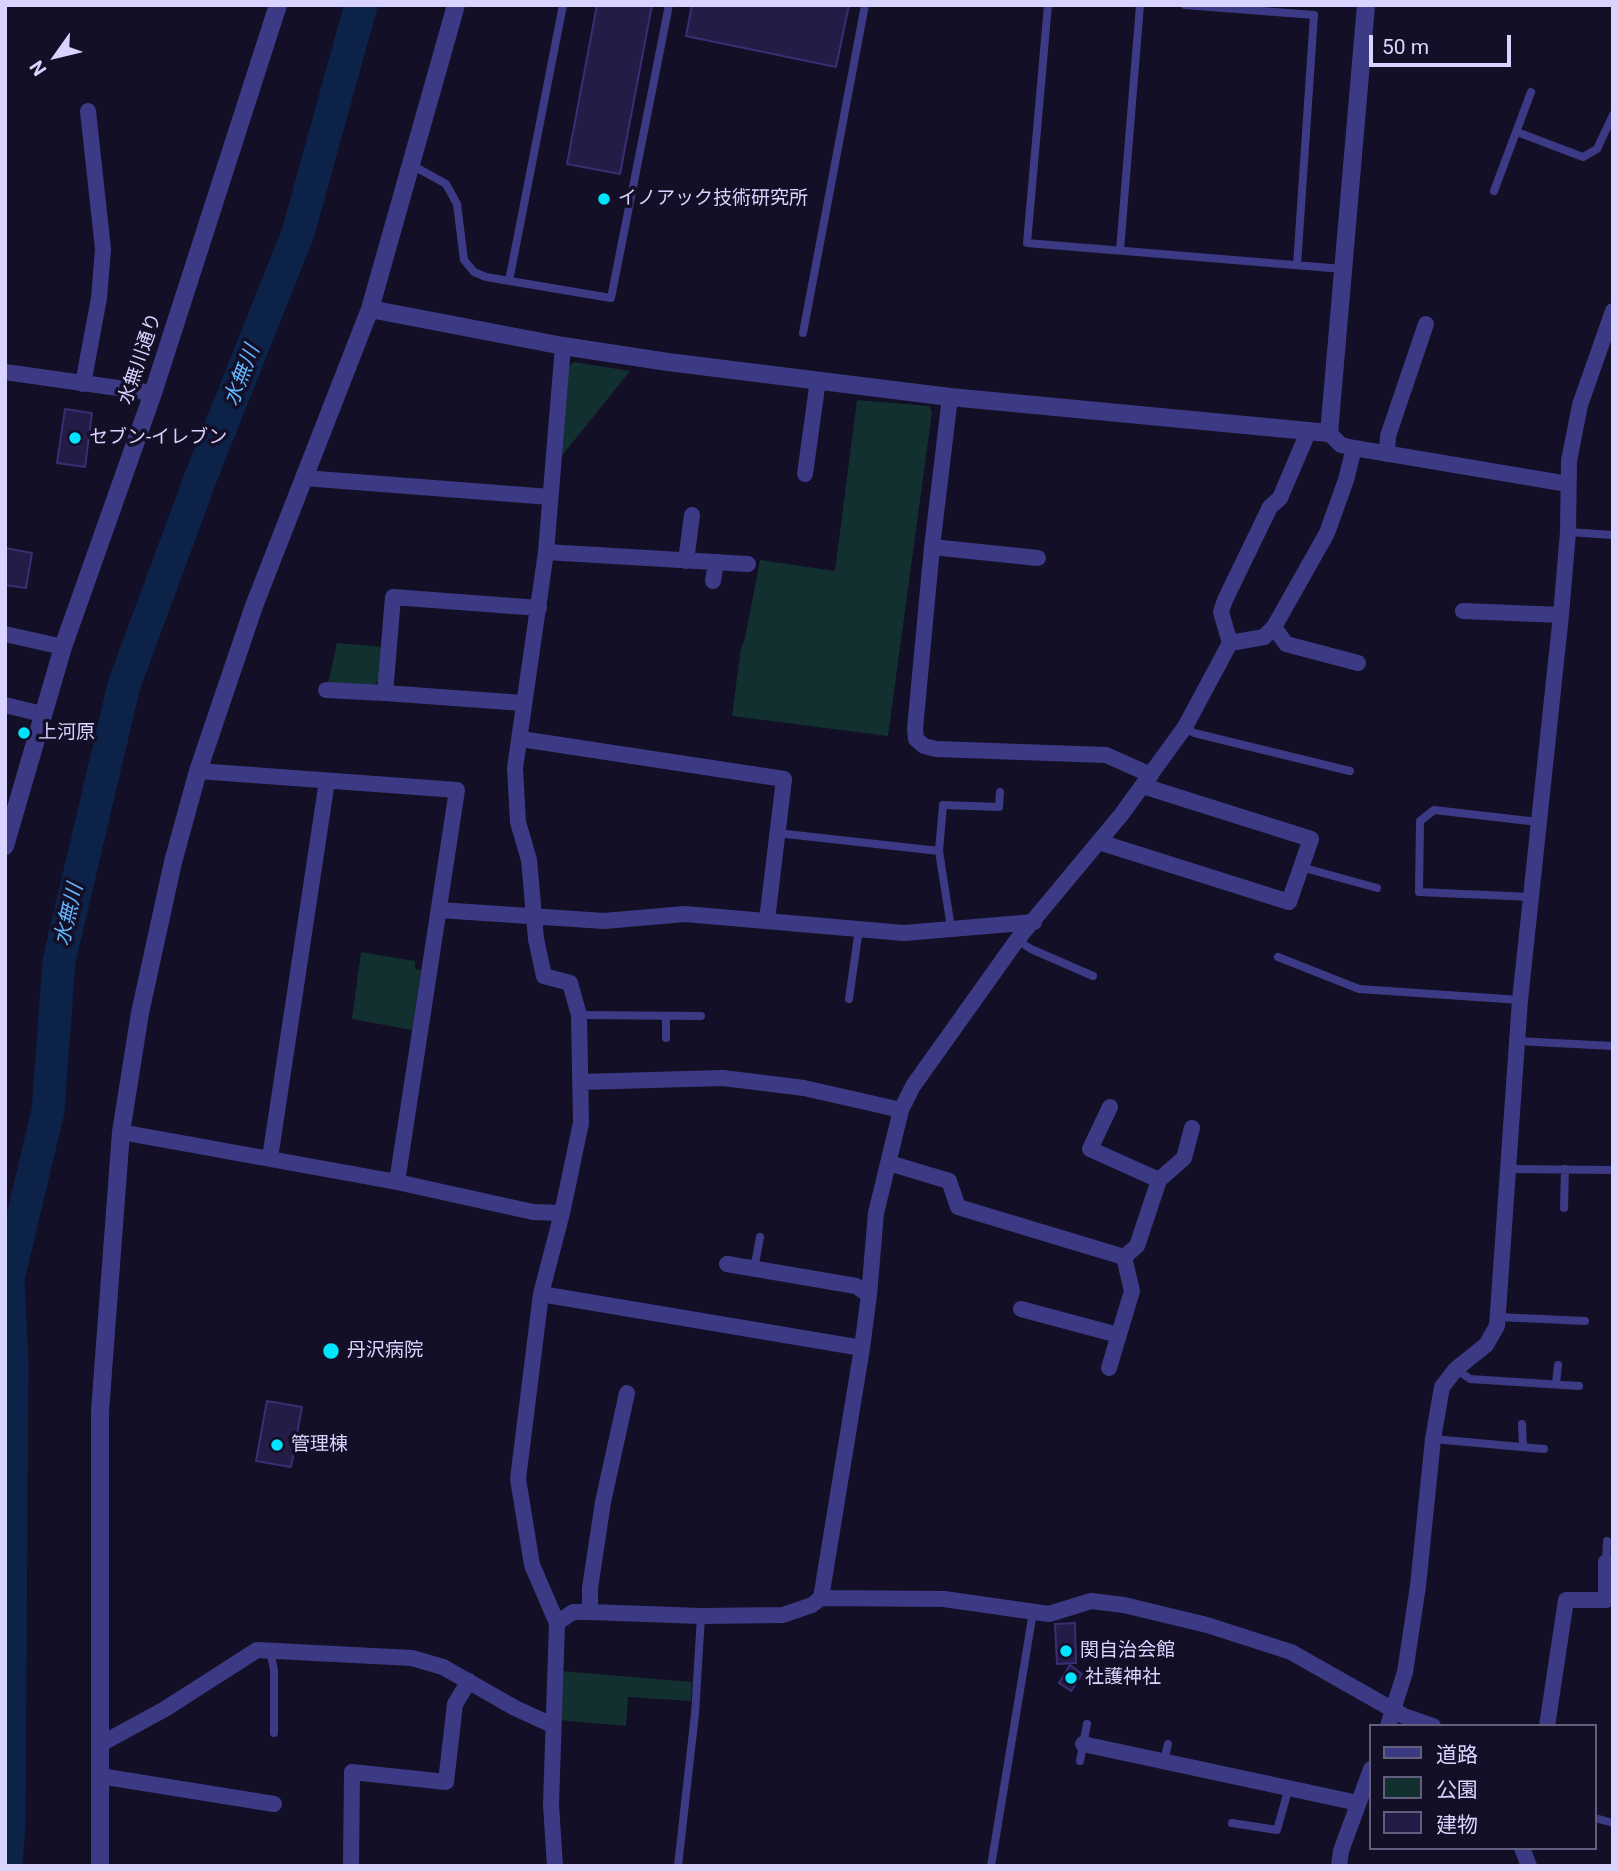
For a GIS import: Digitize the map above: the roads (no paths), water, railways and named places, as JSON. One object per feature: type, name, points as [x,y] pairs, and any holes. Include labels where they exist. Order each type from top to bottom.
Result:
[{"type":"street","name":"水無川通り","points":[[5,846],[63,647],[153,393],[278,5]]},
{"type":"street","points":[[100,1866],[100,1411],[121,1132],[140,1013],[173,862],[198,771],[254,606],[370,309],[456,5]]},
{"type":"street","points":[[1329,433],[1366,5]]},
{"type":"street","points":[[83,384],[99,298],[103,249],[88,111]]},
{"type":"street","points":[[370,309],[563,346],[668,362],[950,397],[1329,433],[1341,445],[1354,448],[1568,484]]},
{"type":"street","points":[[1389,1724],[1405,1672],[1418,1586],[1433,1439],[1442,1387],[1457,1369],[1486,1345],[1497,1326],[1520,1000],[1568,532],[1569,461],[1580,405],[1613,310]]},
{"type":"street","points":[[1387,454],[1388,436],[1426,324]]},
{"type":"street","points":[[555,1866],[551,1805],[557,1623],[532,1565],[518,1479],[541,1294],[562,1213],[581,1122],[579,1015],[570,984],[544,976],[536,939],[529,860],[518,822],[515,768],[546,552],[563,346]]},
{"type":"street","points":[[5,372],[153,393]]},
{"type":"street","points":[[806,474],[818,380]]},
{"type":"street","points":[[950,397],[932,547],[916,739],[923,746],[936,749],[1106,755],[1147,780],[1311,839],[1289,902],[1099,842]]},
{"type":"street","points":[[821,1598],[862,1348],[876,1213],[901,1110],[913,1086],[1017,940],[1099,842],[1185,727],[1230,643],[1221,612],[1225,600],[1270,508],[1280,498],[1308,430]]},
{"type":"street","points":[[1230,643],[1264,637],[1274,627],[1327,533],[1354,448]]},
{"type":"street","points":[[304,478],[550,496]]},
{"type":"street","points":[[686,561],[692,515]]},
{"type":"street","points":[[932,547],[1038,558]]},
{"type":"street","points":[[546,552],[748,564]]},
{"type":"street","points":[[713,582],[716,562]]},
{"type":"street","points":[[386,693],[393,597],[539,608]]},
{"type":"street","points":[[1463,611],[1561,615]]},
{"type":"street","points":[[1274,627],[1286,644],[1358,663]]},
{"type":"street","points":[[5,634],[63,647]]},
{"type":"street","points":[[326,690],[523,703]]},
{"type":"street","points":[[5,705],[42,714]]},
{"type":"street","points":[[521,739],[784,779],[767,920]]},
{"type":"street","points":[[198,771],[457,790],[397,1182]]},
{"type":"street","points":[[270,1158],[327,782]]},
{"type":"street","points":[[439,910],[604,920],[685,914],[904,933],[1034,922]]},
{"type":"street","points":[[580,1082],[723,1078],[804,1088],[901,1110]]},
{"type":"street","points":[[1110,1107],[1090,1149],[1159,1180]]},
{"type":"street","points":[[1124,1257],[1137,1246],[1159,1180],[1184,1158],[1192,1128]]},
{"type":"street","points":[[121,1132],[397,1182],[533,1212],[562,1213]]},
{"type":"street","points":[[889,1163],[949,1181],[958,1207],[1124,1257]]},
{"type":"street","points":[[1109,1368],[1132,1291],[1124,1257]]},
{"type":"street","points":[[727,1264],[856,1286],[869,1295]]},
{"type":"street","points":[[541,1294],[862,1348]]},
{"type":"street","points":[[1021,1309],[1118,1335]]},
{"type":"street","points":[[590,1612],[590,1588],[603,1502],[627,1394]]},
{"type":"street","points":[[1547,1724],[1566,1600],[1606,1600],[1609,1562]]},
{"type":"street","points":[[557,1623],[573,1612],[701,1616],[783,1615],[812,1605],[821,1598],[944,1599],[1049,1614],[1091,1601],[1124,1605],[1207,1625],[1291,1652],[1404,1716],[1427,1724]]},
{"type":"street","points":[[99,1745],[165,1709],[257,1650],[412,1658],[443,1667],[515,1708],[552,1725]]},
{"type":"street","points":[[351,1866],[352,1772],[446,1782],[455,1704],[469,1681]]},
{"type":"street","points":[[1083,1744],[1358,1803]]},
{"type":"street","points":[[1339,1866],[1370,1772]]},
{"type":"street","points":[[100,1776],[233,1805],[274,1804]]},
{"type":"lane","points":[[509,281],[563,5]]},
{"type":"lane","points":[[410,164],[446,184],[457,204],[464,260],[474,272],[486,277],[611,298],[669,5]]},
{"type":"lane","points":[[803,332],[865,5]]},
{"type":"lane","points":[[1048,5],[1027,243],[1343,269]]},
{"type":"lane","points":[[1120,250],[1140,5]]},
{"type":"lane","points":[[1185,5],[1314,15],[1297,265]]},
{"type":"lane","points":[[1494,191],[1531,92]]},
{"type":"lane","points":[[1517,132],[1583,157],[1597,149],[1613,115]]},
{"type":"lane","points":[[1568,532],[1613,535]]},
{"type":"lane","points":[[1185,727],[1194,733],[1350,771]]},
{"type":"lane","points":[[951,929],[939,851],[943,805],[999,807],[1000,792]]},
{"type":"lane","points":[[1531,897],[1419,892],[1420,821],[1434,810],[1538,822]]},
{"type":"lane","points":[[777,833],[939,851]]},
{"type":"lane","points":[[1301,867],[1377,888]]},
{"type":"lane","points":[[849,999],[859,929]]},
{"type":"lane","points":[[1017,940],[1031,949],[1093,976]]},
{"type":"lane","points":[[1278,957],[1359,989],[1520,1000]]},
{"type":"lane","points":[[579,1015],[701,1016]]},
{"type":"lane","points":[[666,1016],[666,1038]]},
{"type":"lane","points":[[1517,1041],[1613,1046]]},
{"type":"lane","points":[[1508,1169],[1613,1170]]},
{"type":"lane","points":[[1563,1208],[1565,1169]]},
{"type":"lane","points":[[754,1269],[760,1237]]},
{"type":"lane","points":[[1497,1317],[1585,1321]]},
{"type":"lane","points":[[1556,1384],[1558,1365]]},
{"type":"lane","points":[[1457,1369],[1470,1380],[1580,1386]]},
{"type":"lane","points":[[1522,1424],[1522,1447]]},
{"type":"lane","points":[[1433,1439],[1544,1449]]},
{"type":"lane","points":[[1607,1541],[1609,1562]]},
{"type":"lane","points":[[991,1866],[1033,1612]]},
{"type":"lane","points":[[678,1866],[695,1714],[701,1616]]},
{"type":"lane","points":[[270,1650],[274,1670],[274,1733]]},
{"type":"lane","points":[[1080,1761],[1087,1724]]},
{"type":"lane","points":[[1164,1761],[1168,1744]]},
{"type":"lane","points":[[1232,1823],[1277,1830],[1289,1787]]},
{"type":"waterway","name":"水無川","points":[[6,1866],[9,1824],[12,1363],[8,1279],[48,1111],[59,961],[124,685],[202,474],[298,233],[361,5]]},
{"type":"place","name":"イノアック技術研究所","points":[[604,199]]},
{"type":"place","name":"セブン-イレブン","points":[[75,438]]},
{"type":"place","name":"上河原","points":[[24,733]]},
{"type":"place","name":"丹沢病院","points":[[331,1351]]},
{"type":"place","name":"管理棟","points":[[277,1445]]},
{"type":"place","name":"関自治会館","points":[[1066,1651]]},
{"type":"place","name":"社護神社","points":[[1071,1678]]}]
